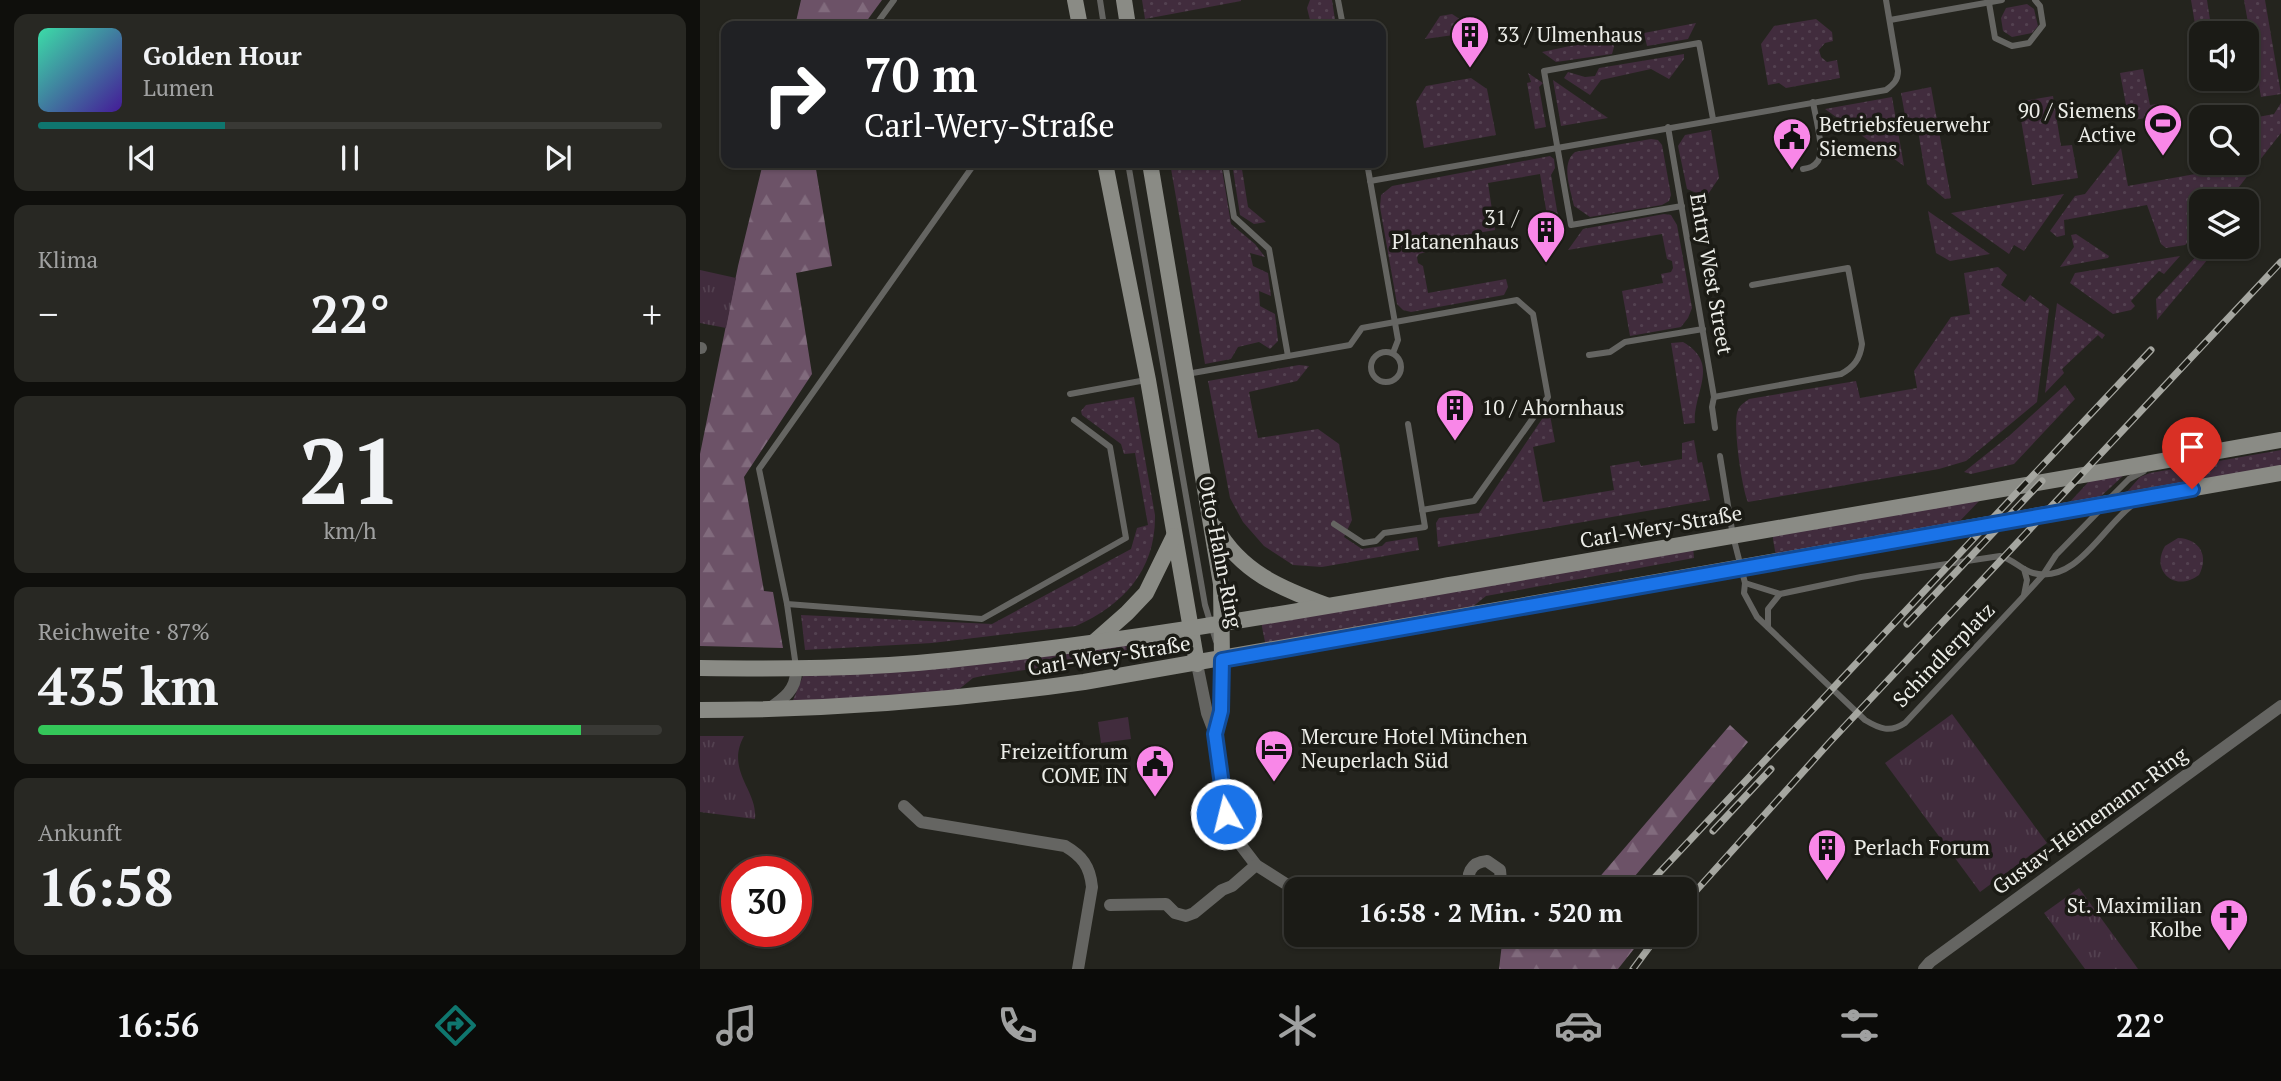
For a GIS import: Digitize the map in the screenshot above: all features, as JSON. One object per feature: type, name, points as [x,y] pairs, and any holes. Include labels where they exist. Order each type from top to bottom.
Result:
[{"type":"main road","points":[[1075,0],[1079,21]]},
{"type":"main road","points":[[1124,0],[1127,21]]},
{"type":"main road","name":"Otto-Hahn-Ring","points":[[1106,168],[1148,380],[1198,664]]},
{"type":"main road","name":"Otto-Hahn-Ring","points":[[1151,168],[1221,584],[1217,623],[1222,660]]},
{"type":"main road","name":"Carl-Wery-Straße","points":[[700,668],[796,669],[947,661],[1093,643],[1328,606],[2281,440]]},
{"type":"main road","name":"Carl-Wery-Straße","points":[[700,710],[767,710],[885,704],[1084,682],[1743,576],[2281,473]]},
{"type":"main road","points":[[1209,517],[1224,544],[1248,568],[1283,589],[1328,606]]},
{"type":"main road","points":[[1093,643],[1146,593],[1174,536]]},
{"type":"street","points":[[1215,734],[1221,711],[1222,660]]},
{"type":"street","points":[[1198,664],[1207,713],[1215,734],[1230,827],[1243,851],[1256,865],[1284,883]]},
{"type":"street","points":[[767,710],[789,694],[796,669]]},
{"type":"street","name":"Gustav-Heinemann-Ring","points":[[1924,969],[2281,706]]},
{"type":"street","points":[[904,806],[922,822],[1065,846],[1078,854],[1091,874],[1092,887],[1078,969]]},
{"type":"street","points":[[1469,877],[1470,870],[1477,863],[1487,862],[1500,870],[1501,877]]},
{"type":"street","points":[[1110,905],[1166,904],[1175,913],[1191,915],[1256,865]]},
{"type":"lane","points":[[879,21],[894,0]]},
{"type":"lane","points":[[1100,0],[1103,21]]},
{"type":"lane","points":[[1338,0],[1342,21]]},
{"type":"lane","points":[[1370,181],[1886,90],[1894,85],[1899,71],[1886,0]]},
{"type":"lane","points":[[1890,20],[2002,0]]},
{"type":"lane","points":[[1989,3],[1995,38],[2012,46],[2029,43],[2043,25],[2040,6],[2035,0]]},
{"type":"lane","points":[[1682,206],[1571,225],[1544,71],[1699,43],[1713,120]]},
{"type":"lane","points":[[1802,169],[1813,167],[1819,160],[1821,150],[1813,102]]},
{"type":"lane","name":"Entry West Street","points":[[1668,127],[1714,397],[1712,407],[1715,428]]},
{"type":"lane","points":[[796,669],[787,604],[759,469],[971,168]]},
{"type":"lane","name":"Otto-Hahn-Ring","points":[[1129,168],[1203,592],[1217,623]]},
{"type":"lane","points":[[1226,168],[1234,216],[1269,249],[1288,356]]},
{"type":"lane","points":[[1368,168],[1398,340],[1394,354],[1402,366],[1399,376],[1391,382],[1381,382],[1371,370],[1372,360],[1384,352],[1394,354]]},
{"type":"lane","points":[[1714,397],[1841,374],[1850,369],[1861,353],[1862,344],[1848,268],[1752,285]]},
{"type":"lane","points":[[1185,375],[1350,345],[1362,328],[1517,300],[1533,314],[1548,397],[1475,501],[1422,510]]},
{"type":"lane","points":[[1589,355],[1609,352],[1625,342],[1703,329]]},
{"type":"lane","points":[[1070,394],[1148,380]]},
{"type":"lane","points":[[787,604],[982,619],[1126,538],[1111,447],[1074,420]]},
{"type":"lane","points":[[1334,524],[1363,543],[1376,541],[1384,534],[1425,527],[1408,424]]},
{"type":"lane","name":"Schindlerplatz","points":[[1720,456],[1747,602],[1757,617],[1866,720],[1890,730],[1905,723],[2043,575],[2056,555],[2104,505],[2137,473],[2159,466],[2164,461]]},
{"type":"lane","name":"Schindlerplatz","points":[[2043,575],[2067,570],[2123,512],[2145,497]]},
{"type":"lane","points":[[1743,576],[1780,594],[1861,577],[2000,556],[2024,569],[2043,575]]},
{"type":"lane","points":[[2021,599],[2028,580],[2024,569]]},
{"type":"lane","points":[[1769,628],[1768,609],[1780,594]]},
{"type":"green space","points":[[801,0],[882,0],[867,21],[796,21]]},
{"type":"green space","points":[[1142,0],[1241,0],[1241,1],[1145,19]]},
{"type":"green space","points":[[1310,0],[1332,0],[1335,20],[1310,21],[1307,8]]},
{"type":"green space","points":[[2191,0],[2207,0],[2210,21],[2194,21]]},
{"type":"green space","points":[[2244,0],[2265,0],[2281,94],[2261,97],[2259,21],[2248,21]]},
{"type":"green space","points":[[2027,4],[2034,9],[2038,26],[2032,33],[2012,37],[2003,31],[2001,18],[2006,8]]},
{"type":"green space","points":[[1452,14],[1472,27],[1468,33],[1425,39],[1440,16]]},
{"type":"green space","points":[[1816,19],[1832,32],[1833,41],[1825,43],[1819,50],[1821,57],[1827,62],[1837,60],[1840,78],[1786,88],[1779,83],[1768,85],[1761,44],[1774,26]]},
{"type":"green space","points":[[1696,23],[1688,39],[1647,46],[1644,33]]},
{"type":"green space","points":[[1612,37],[1612,54],[1556,62],[1542,52]]},
{"type":"green space","points":[[1684,54],[1684,59],[1669,79],[1651,69],[1601,80],[1590,95],[1564,78],[1568,72],[1585,77],[1595,76],[1599,68]]},
{"type":"green space","points":[[2143,69],[2150,105],[2164,103],[2167,114],[2129,121],[2120,73]]},
{"type":"green space","points":[[1528,73],[1543,83],[1539,87],[1546,127],[1535,129],[1527,83],[1531,82]]},
{"type":"green space","points":[[1471,78],[1487,89],[1496,135],[1424,148],[1416,102],[1426,86]]},
{"type":"green space","points":[[1553,80],[1608,118],[1561,126]]},
{"type":"green space","points":[[1931,87],[1951,198],[1945,199],[1927,184],[1916,119],[1906,121],[1901,93]]},
{"type":"green space","points":[[2053,96],[2061,146],[2072,145],[2078,178],[2032,185],[2018,102]]},
{"type":"green space","points":[[1892,97],[1904,166],[1825,109]]},
{"type":"green space","points":[[2281,103],[2281,133],[2259,161],[2259,117],[2274,114]]},
{"type":"green space","points":[[1711,130],[1719,178],[1706,197],[1687,189],[1678,146],[1685,135]]},
{"type":"green space","points":[[1658,140],[1662,145],[1671,195],[1669,201],[1662,205],[1590,217],[1574,206],[1567,170],[1575,152]]},
{"type":"green space","points":[[2121,148],[2128,186],[2190,175],[2248,175],[2237,189],[2189,189],[2189,242],[2185,245],[2166,248],[2161,244],[2147,205],[2064,220],[2065,235],[2057,237],[2050,231],[2075,196],[2085,194]]},
{"type":"green space","points":[[1550,156],[1554,159],[1555,168],[1551,175],[1559,222],[1550,233],[1540,174],[1488,183],[1495,230],[1425,242],[1426,252],[1417,257],[1418,263],[1423,266],[1428,293],[1506,279],[1508,287],[1504,295],[1411,312],[1403,310],[1397,304],[1380,207],[1381,195],[1392,186]]},
{"type":"green space","points":[[762,168],[816,168],[832,266],[796,273],[812,374],[744,477],[764,591],[773,592],[783,648],[700,646],[700,454],[738,266]]},
{"type":"green space","points":[[1171,168],[1222,168],[1231,224],[1255,244],[1265,257],[1250,253],[1253,266],[1268,273],[1271,296],[1259,291],[1260,306],[1275,314],[1278,341],[1270,349],[1259,342],[1238,347],[1231,359],[1205,364]]},
{"type":"green space","points":[[1233,168],[1242,168],[1248,207],[1266,222],[1254,224],[1240,215]]},
{"type":"green space","points":[[2064,194],[2024,251],[2014,245],[2009,254],[1951,213]]},
{"type":"green space","points":[[1928,211],[1990,254],[1950,261],[1936,253]]},
{"type":"green space","points":[[1671,215],[1677,225],[1692,308],[1681,327],[1630,336],[1622,291],[1663,283],[1661,274],[1671,272],[1672,261],[1667,259],[1662,234],[1568,250],[1583,229]]},
{"type":"green space","points":[[2076,234],[2109,256],[2108,258],[2060,267],[2074,247],[2071,235]]},
{"type":"green space","points":[[2180,256],[2164,274],[2159,271],[2131,301],[2135,306],[2131,310],[2113,314],[2070,283],[2075,273]]},
{"type":"green space","points":[[2194,259],[2208,259],[2157,320],[2156,299]]},
{"type":"green space","points":[[1998,267],[2007,275],[2001,285],[2025,302],[2030,295],[2049,309],[2037,402],[1966,461],[1939,469],[1748,502],[1736,428],[1738,410],[1743,404],[1749,399],[1856,381],[1860,398],[1917,388],[1914,371],[1951,317],[1970,314],[1964,273]]},
{"type":"green space","points":[[700,270],[736,278],[726,328],[700,323]]},
{"type":"green space","points":[[2057,303],[2105,335],[2102,339],[2098,335],[2062,369],[2064,373],[2045,393]]},
{"type":"green space","points":[[1683,342],[1701,360],[1703,369],[1695,423],[1684,424],[1671,343]]},
{"type":"green space","points":[[1299,365],[1309,366],[1297,381],[1249,392],[1258,438],[1318,429],[1339,444],[1352,520],[1344,537],[1362,549],[1417,537],[1419,550],[1322,567],[1293,565],[1264,546],[1243,522],[1230,498],[1208,381]]},
{"type":"green space","points":[[2065,385],[2075,399],[2014,464],[1971,474],[1964,472],[2009,436]]},
{"type":"green space","points":[[1134,397],[1155,515],[1154,535],[1143,569],[1134,583],[1108,608],[1076,626],[932,643],[805,650],[801,615],[992,624],[1131,549],[1137,528],[1148,525],[1135,453],[1124,454],[1121,444],[1082,415],[1081,411],[1086,405]]},
{"type":"green space","points":[[1550,415],[1555,442],[1533,447],[1543,502],[1614,490],[1610,466],[1639,461],[1641,466],[1682,459],[1682,443],[1694,440],[1710,500],[1438,547],[1436,523],[1439,518],[1479,513],[1544,416]]},
{"type":"green space","points":[[2281,450],[2281,468],[2125,494],[2140,477],[2150,473]]},
{"type":"green space","points":[[2124,475],[2098,499],[2067,505],[2094,476]]},
{"type":"green space","points":[[1984,496],[1955,526],[1776,557],[1772,533]]},
{"type":"green space","points":[[2178,538],[2197,545],[2203,555],[2199,575],[2181,582],[2167,577],[2161,564],[2165,546]]},
{"type":"green space","points":[[1693,547],[1694,558],[1486,596],[1470,609],[1266,647],[1261,622]]},
{"type":"green space","points":[[1156,641],[1158,651],[982,676],[973,678],[958,690],[796,704],[793,700],[803,676]]},
{"type":"green space","points":[[1952,714],[2047,843],[1980,892],[1885,763]]},
{"type":"green space","points":[[1128,717],[1131,739],[1101,743],[1098,722]]},
{"type":"green space","points":[[1730,725],[1748,742],[1634,877],[1600,877]]},
{"type":"green space","points":[[700,736],[744,736],[738,760],[755,809],[755,819],[700,812]]},
{"type":"green space","points":[[2079,888],[2138,969],[2085,969],[2044,913]]},
{"type":"green space","points":[[1502,947],[1635,947],[1618,969],[1499,969]]},
{"type":"railway","points":[[1697,890],[1829,743],[2281,262]]},
{"type":"railway","points":[[1655,877],[2151,350]]},
{"type":"railway","points":[[1907,624],[2042,481]]},
{"type":"railway","points":[[1713,831],[1771,769]]},
{"type":"railway","points":[[1633,969],[1649,947]]},
{"type":"place","name":"33 / Ulmenhaus","points":[[1470,69]]},
{"type":"place","name":"90 / Siemens Active","points":[[2163,157]]},
{"type":"place","name":"Betriebsfeuerwehr Siemens","points":[[1792,171]]},
{"type":"place","name":"31 / Platanenhaus","points":[[1546,264]]},
{"type":"place","name":"10 / Ahornhaus","points":[[1455,442]]},
{"type":"place","name":"Mercure Hotel München Neuperlach Süd","points":[[1274,783]]},
{"type":"place","name":"Freizeitforum COME IN","points":[[1155,798]]},
{"type":"place","name":"Perlach Forum","points":[[1827,882]]},
{"type":"place","name":"St. Maximilian Kolbe","points":[[2229,952]]},
{"type":"route","points":[[1226,814],[1215,734],[1221,711],[1222,660],[2192,489]]}]
